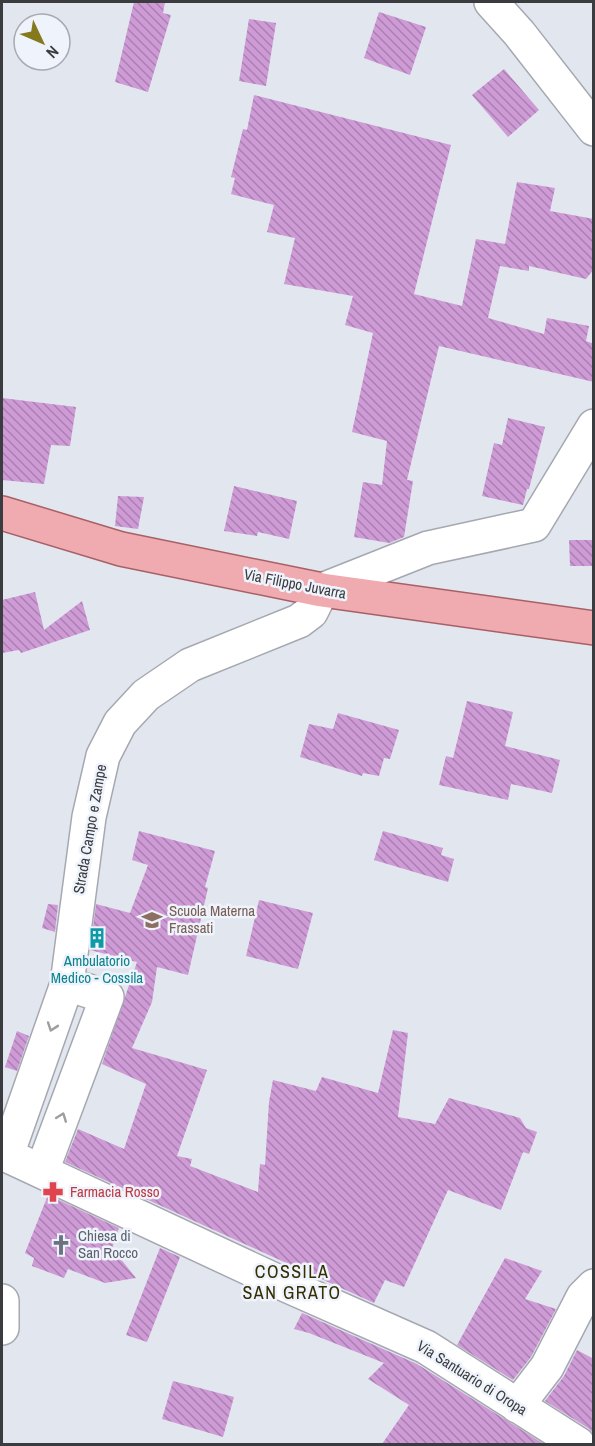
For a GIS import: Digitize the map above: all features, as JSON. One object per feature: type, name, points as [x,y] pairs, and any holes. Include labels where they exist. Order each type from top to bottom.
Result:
[{"type":"main road","name":"Via Filippo Juvarra","points":[[2,513],[121,549],[322,590],[594,628]]},
{"type":"street","points":[[490,2],[519,33],[594,129]]},
{"type":"street","points":[[322,590],[428,548],[534,525],[594,426]]},
{"type":"street","name":"Strada Campo e Zampe","points":[[4,1154],[67,984],[89,817],[103,756],[120,723],[146,694],[190,665],[298,621],[311,612],[322,590]]},
{"type":"street","points":[[42,1172],[107,997],[67,984]]},
{"type":"street","name":"Via Santuario di Oropa","points":[[4,1154],[270,1278],[426,1347],[578,1444]]},
{"type":"street","points":[[517,1406],[547,1367],[583,1297],[594,1286]]},
{"type":"street","points":[[2,1301],[2,1328]]},
{"type":"building","points":[[134,2],[165,2],[163,13],[171,15],[148,92],[115,82]]},
{"type":"building","points":[[379,12],[426,27],[410,75],[364,58]]},
{"type":"building","points":[[249,19],[276,23],[266,86],[239,81]]},
{"type":"building","points":[[504,69],[539,110],[508,137],[472,95]]},
{"type":"building","points":[[254,95],[451,145],[414,294],[462,306],[476,239],[505,244],[517,182],[555,188],[550,211],[594,219],[594,269],[586,279],[529,266],[529,271],[500,266],[488,318],[544,334],[547,318],[589,326],[586,341],[594,344],[594,382],[439,346],[407,480],[413,481],[404,537],[389,543],[354,537],[363,482],[382,485],[387,441],[352,432],[373,333],[345,325],[353,296],[284,284],[295,238],[267,232],[274,205],[231,194],[235,178],[231,177],[243,129],[247,130]]},
{"type":"building","points":[[2,398],[76,407],[70,446],[51,445],[44,484],[2,480]]},
{"type":"building","points":[[508,418],[545,427],[523,505],[482,496],[494,443],[502,445]]},
{"type":"building","points":[[234,486],[297,501],[289,539],[258,532],[257,536],[224,531]]},
{"type":"building","points":[[118,496],[144,497],[138,529],[115,526]]},
{"type":"building","points":[[569,540],[594,540],[594,566],[570,566]]},
{"type":"building","points":[[35,592],[44,630],[82,601],[90,630],[21,653],[19,650],[2,653],[2,600]]},
{"type":"building","points":[[467,701],[513,712],[505,746],[560,760],[552,793],[511,784],[508,800],[439,785],[446,756],[453,758]]},
{"type":"building","points":[[338,713],[399,730],[390,759],[384,758],[379,776],[363,773],[362,776],[300,757],[309,724],[333,729]]},
{"type":"building","points":[[139,831],[215,851],[205,887],[208,888],[188,975],[157,967],[152,1002],[132,1048],[207,1070],[177,1156],[192,1159],[190,1166],[258,1192],[260,1164],[265,1165],[269,1102],[273,1080],[316,1091],[322,1077],[378,1093],[393,1030],[408,1033],[398,1117],[435,1124],[449,1098],[520,1118],[526,1128],[537,1132],[529,1154],[523,1152],[501,1210],[448,1190],[404,1287],[385,1280],[374,1303],[65,1162],[78,1129],[124,1149],[146,1084],[102,1064],[137,962],[90,950],[96,904],[130,913],[148,865],[132,860]]},
{"type":"building","points":[[383,831],[443,848],[441,855],[454,859],[448,882],[374,860]]},
{"type":"building","points":[[259,900],[313,913],[298,969],[246,956]]},
{"type":"building","points":[[48,904],[58,905],[55,932],[42,928]]},
{"type":"building","points":[[17,1031],[29,1036],[17,1071],[5,1067]]},
{"type":"building","name":"Chiesa di San Rocco","points":[[48,1195],[119,1228],[112,1248],[136,1278],[105,1283],[68,1269],[64,1278],[32,1266],[34,1258],[25,1253]]},
{"type":"building","points":[[160,1248],[180,1257],[147,1342],[126,1335]]},
{"type":"building","points":[[505,1258],[542,1271],[525,1299],[556,1309],[531,1357],[513,1380],[457,1345]]},
{"type":"building","points":[[302,1313],[417,1364],[544,1444],[382,1444],[409,1405],[368,1379],[384,1363],[294,1329]]},
{"type":"building","points":[[577,1350],[594,1359],[594,1434],[545,1401],[564,1376]]},
{"type":"building","points":[[173,1381],[234,1397],[223,1437],[162,1419]]},
{"type":"place","name":"Scuola Materna Frassati","points":[[152,920]]},
{"type":"place","name":"Ambulatorio Medico - Cossila","points":[[97,938]]},
{"type":"place","name":"Farmacia Rosso","points":[[53,1192]]},
{"type":"place","name":"Chiesa di San Rocco","points":[[61,1245]]},
{"type":"district","name":"COSSILA SAN GRATO","points":[[292,1282]]}]
